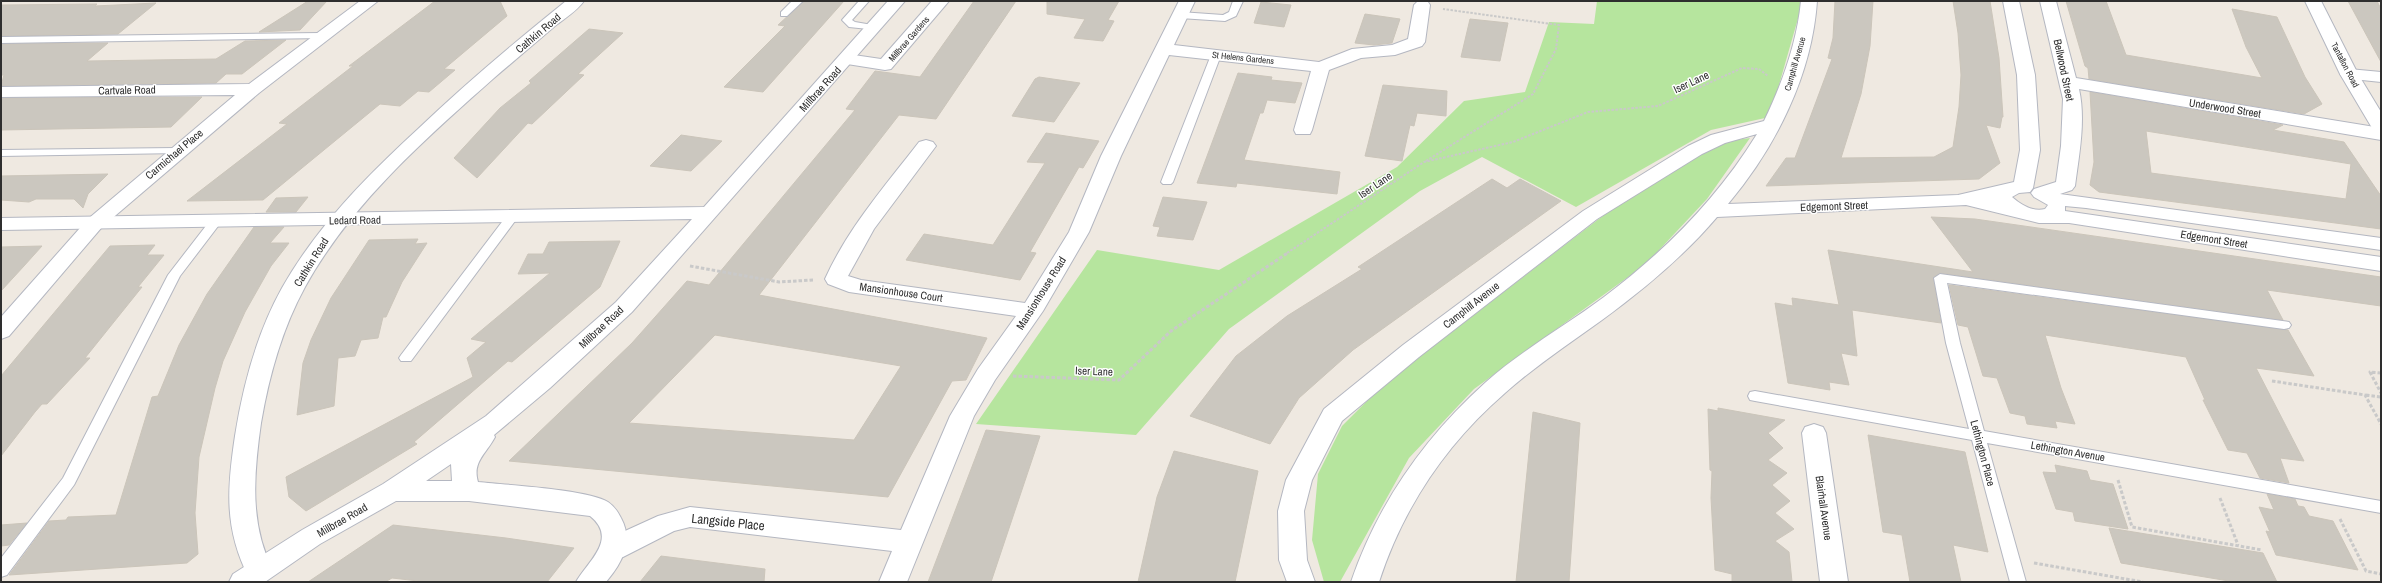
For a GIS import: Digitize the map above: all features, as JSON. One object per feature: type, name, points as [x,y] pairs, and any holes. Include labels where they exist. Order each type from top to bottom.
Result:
[{"type":"street","name":"Carmichael Place","points":[[1,331],[95,222],[176,151],[252,89],[370,1]]},
{"type":"street","name":"Cathkin Road","points":[[251,576],[242,502],[246,444],[252,401],[261,368],[280,314],[310,260],[338,220],[398,157],[460,99],[576,1]]},
{"type":"street","name":"Millbrae Road","points":[[251,576],[311,537],[392,491],[495,422],[542,382],[612,318],[666,262],[897,1]]},
{"type":"street","name":"Millbrae Gardens","points":[[847,59],[885,66],[941,1]]},
{"type":"street","name":"Camphill Avenue","points":[[1365,582],[1382,537],[1400,503],[1426,461],[1459,422],[1497,387],[1649,272],[1710,211],[1750,162],[1773,124],[1786,97],[1809,18],[1809,1]]},
{"type":"street","points":[[2011,1],[2026,75],[2030,150],[2040,199],[2030,216],[2008,200],[2008,189],[2040,199]]},
{"type":"street","name":"Bellwood Street","points":[[2040,199],[2065,186],[2072,127],[2069,82],[2048,1]]},
{"type":"street","name":"Tantallon Road","points":[[2313,1],[2349,74],[2381,128]]},
{"type":"street","name":"St Helens Gardens","points":[[1164,49],[1321,67],[1358,53],[1395,50],[1416,42],[1422,5]]},
{"type":"street","name":"Mansionhouse Road","points":[[893,582],[962,416],[986,375],[1032,311],[1079,232],[1112,156],[1184,8]]},
{"type":"street","points":[[1303,130],[1321,67]]},
{"type":"street","points":[[2349,74],[2381,77]]},
{"type":"street","name":"Underwood Street","points":[[2069,82],[2381,134]]},
{"type":"street","name":"Cartvale Road","points":[[1,92],[252,89]]},
{"type":"street","name":"Camphill Avenue","points":[[1301,582],[1293,560],[1290,527],[1291,511],[1299,480],[1333,415],[1417,346],[1590,215],[1695,150],[1718,139],[1773,124]]},
{"type":"street","points":[[836,279],[841,266],[878,210],[926,146]]},
{"type":"street","name":"Edgemont Street","points":[[2040,199],[2086,202],[2381,244]]},
{"type":"street","name":"Edgemont Street","points":[[2040,199],[2069,217],[2381,264]]},
{"type":"street","name":"Edgemont Street","points":[[1710,211],[2008,200]]},
{"type":"street","name":"Ledard Road","points":[[1,224],[338,220],[708,213]]},
{"type":"street","name":"Mansionhouse Court","points":[[836,279],[857,287],[1032,311]]},
{"type":"street","points":[[469,491],[462,478],[465,459],[495,422]]},
{"type":"street","name":"Blairhall Avenue","points":[[1814,433],[1834,582]]},
{"type":"street","points":[[392,491],[469,491],[580,504],[598,508],[606,514],[611,526],[613,549],[609,559],[590,582]]},
{"type":"street","name":"Langside Place","points":[[613,549],[668,523],[690,517],[910,542]]},
{"type":"lane","points":[[784,14],[798,1]]},
{"type":"lane","points":[[864,1],[847,20],[852,25],[874,28]]},
{"type":"lane","points":[[1184,8],[1225,18],[1233,14],[1238,1]]},
{"type":"lane","points":[[1,40],[322,36]]},
{"type":"lane","points":[[1167,182],[1216,55]]},
{"type":"lane","points":[[1,153],[176,151]]},
{"type":"lane","points":[[406,358],[512,217]]},
{"type":"lane","points":[[1,570],[69,481],[174,275],[216,221]]},
{"type":"lane","name":"Lethington Place","points":[[2018,582],[1949,324],[1940,278],[2284,325]]},
{"type":"lane","name":"Lethington Avenue","points":[[1755,396],[1978,434],[2381,507]]},
{"type":"path","points":[[1422,5],[1460,13],[1559,25],[1556,49],[1533,94],[1424,162]]},
{"type":"path","name":"Iser Lane","points":[[986,375],[1119,380],[1171,331],[1424,162],[1513,142],[1588,112],[1658,106],[1742,68],[1759,69],[1767,74],[1770,79],[1764,87],[1767,91],[1786,97]]},
{"type":"path","points":[[666,262],[778,282],[836,279]]},
{"type":"path","points":[[2381,373],[2370,372],[2381,393]]},
{"type":"path","points":[[2272,381],[2381,397]]},
{"type":"path","points":[[2365,394],[2381,424]]},
{"type":"path","points":[[2111,458],[2132,527],[2262,550]]},
{"type":"path","points":[[2212,477],[2238,546]]},
{"type":"path","points":[[2329,497],[2366,571],[2381,574]]},
{"type":"path","points":[[2012,559],[2144,582]]},
{"type":"green space","points":[[1597,1],[1803,1],[1775,99],[1765,118],[1711,130],[1576,207],[1482,157],[1420,191],[1229,329],[1136,435],[976,424],[1097,250],[1219,270],[1397,167],[1464,101],[1525,92],[1549,22],[1594,24]]},
{"type":"green space","points":[[1750,138],[1707,199],[1646,264],[1474,389],[1409,458],[1340,582],[1324,582],[1312,540],[1318,474],[1342,426],[1387,381],[1604,215],[1670,170],[1721,142]]},
{"type":"building","points":[[308,1],[327,1],[300,30],[259,32]]},
{"type":"building","points":[[435,1],[500,1],[507,16],[444,69],[455,70],[429,92],[418,91],[400,106],[380,104],[263,200],[187,201],[287,124],[279,123],[353,66],[349,66]]},
{"type":"building","points":[[804,1],[844,1],[763,92],[724,87],[785,26],[778,25]]},
{"type":"building","points":[[974,1],[1016,1],[936,119],[899,115],[759,295],[987,338],[966,380],[952,381],[888,497],[509,461],[632,343],[687,281],[709,285],[855,110],[846,109],[875,71],[920,77]],"holes":[[[715,335],[901,366],[854,440],[629,423]]]},
{"type":"building","points":[[1047,1],[1119,1],[1108,20],[1114,21],[1103,41],[1074,38],[1085,19],[1047,14]]},
{"type":"building","points":[[1835,1],[1873,1],[1870,46],[1861,94],[1841,158],[1934,157],[1953,147],[1959,107],[1961,75],[1958,33],[1953,1],[1990,1],[1999,58],[2003,117],[2000,128],[1986,125],[2000,163],[1979,179],[1766,186],[1786,158],[1795,158],[1832,59],[1828,58],[1833,38]]},
{"type":"building","points":[[2066,1],[2106,1],[2126,55],[2262,78],[2246,47],[2232,9],[2277,17],[2305,77],[2322,104],[2304,114],[2089,79],[2088,68],[2085,66]]},
{"type":"building","points":[[2348,1],[2377,1],[2381,9],[2381,62]]},
{"type":"building","points":[[1261,2],[1291,5],[1284,27],[1254,23]]},
{"type":"building","points":[[156,3],[118,34],[1,36],[1,5],[97,4],[95,6]]},
{"type":"building","points":[[1365,14],[1400,19],[1392,43],[1374,45],[1355,43]]},
{"type":"building","points":[[1470,19],[1508,23],[1500,61],[1461,57]]},
{"type":"building","points":[[589,29],[623,33],[578,74],[584,75],[532,124],[528,123],[477,178],[454,158],[500,108],[531,83],[529,81]]},
{"type":"building","points":[[286,40],[242,74],[226,74],[216,83],[1,86],[4,75],[1,75],[1,44],[108,43],[87,61],[216,59],[245,41]]},
{"type":"building","points":[[1238,73],[1272,77],[1271,80],[1302,83],[1295,103],[1267,100],[1263,113],[1260,113],[1244,160],[1340,172],[1337,194],[1237,183],[1236,187],[1197,183]]},
{"type":"building","points":[[1039,77],[1080,83],[1054,122],[1012,116],[1035,79]]},
{"type":"building","points":[[1383,85],[1447,91],[1446,116],[1417,113],[1414,126],[1410,125],[1402,161],[1365,156]]},
{"type":"building","points":[[2090,92],[2283,125],[2273,130],[2344,142],[2381,196],[2381,229],[2099,192],[2090,185],[2094,162]],"holes":[[[2146,131],[2351,164],[2346,199],[2151,173]]]},
{"type":"building","points":[[202,97],[171,127],[1,130],[1,98]]},
{"type":"building","points":[[1046,133],[1099,141],[1083,168],[1079,167],[1030,252],[1036,253],[1020,280],[906,260],[924,234],[993,245],[1045,163],[1027,162]]},
{"type":"building","points":[[681,135],[722,141],[691,171],[650,166]]},
{"type":"building","points":[[108,174],[88,194],[83,208],[74,199],[36,199],[29,202],[1,200],[1,176]]},
{"type":"building","points":[[1492,179],[1507,188],[1520,179],[1561,201],[1353,350],[1299,398],[1270,444],[1190,416],[1236,356],[1287,316],[1362,269],[1358,267]]},
{"type":"building","points":[[308,197],[296,212],[266,212],[276,198]]},
{"type":"building","points":[[1163,197],[1207,202],[1193,240],[1157,236],[1160,227],[1153,226]]},
{"type":"building","points":[[1931,217],[1975,219],[2381,277],[2381,306],[2267,290],[2283,320],[1940,273],[1933,278],[1941,323],[1852,310],[1857,356],[1841,353],[1849,385],[1829,382],[1830,390],[1788,383],[1775,303],[1793,306],[1792,298],[1839,305],[1828,250],[1973,272]]},
{"type":"building","points":[[254,227],[284,227],[270,243],[289,243],[271,266],[245,312],[223,361],[215,388],[199,457],[195,513],[198,554],[187,563],[9,575],[49,521],[66,520],[68,517],[116,515],[152,397],[158,396],[179,345],[207,294]]},
{"type":"building","points":[[418,239],[415,244],[427,243],[402,282],[386,317],[383,317],[378,338],[361,340],[355,356],[338,358],[334,406],[297,415],[303,363],[311,340],[331,298],[369,240]]},
{"type":"building","points":[[620,241],[600,287],[512,362],[508,361],[414,442],[417,444],[306,511],[289,497],[286,477],[473,377],[467,358],[486,342],[471,339],[550,273],[518,274],[528,254],[543,254],[549,242]]},
{"type":"building","points":[[155,245],[147,255],[164,255],[138,287],[142,287],[85,358],[90,358],[47,404],[42,404],[1,456],[1,376],[110,246]]},
{"type":"building","points":[[42,246],[24,266],[1,291],[1,247]]},
{"type":"building","points":[[1949,285],[2288,330],[2314,376],[2256,368],[2304,461],[2280,458],[2289,483],[2260,478],[2247,453],[2228,450],[2203,400],[2205,400],[2186,357],[2045,335],[2061,388],[2075,424],[2055,421],[2057,428],[2027,424],[2025,416],[2010,413],[1997,378],[1983,376],[1968,327],[1958,325]]},
{"type":"building","points":[[1718,408],[1785,420],[1768,433],[1783,448],[1768,460],[1787,473],[1772,485],[1790,501],[1775,513],[1794,529],[1775,541],[1789,552],[1792,582],[1732,582],[1732,574],[1715,570],[1711,498],[1712,471],[1710,470],[1708,409],[1718,411]]},
{"type":"building","points":[[1533,412],[1580,423],[1569,582],[1516,582]]},
{"type":"building","points":[[986,430],[1040,436],[991,582],[928,582]]},
{"type":"building","points":[[1868,435],[1965,452],[1988,552],[1953,545],[1961,582],[1910,582],[1902,535],[1883,532]]},
{"type":"building","points":[[1174,451],[1258,471],[1235,582],[1138,582],[1157,497]]},
{"type":"building","points":[[2055,465],[2087,471],[2090,480],[2113,484],[2128,529],[2075,521],[2073,512],[2056,509],[2043,472],[2057,473]]},
{"type":"building","points":[[2267,494],[2295,499],[2298,506],[2304,507],[2309,516],[2333,521],[2358,570],[2276,555],[2266,531],[2270,532],[2259,507],[2274,510]]},
{"type":"building","points":[[27,523],[9,545],[1,546],[1,525]]},
{"type":"building","points":[[393,525],[506,538],[574,548],[547,582],[427,582],[392,578],[385,582],[308,582]]},
{"type":"building","points":[[2109,528],[2263,553],[2277,582],[2235,582],[2121,563]]},
{"type":"building","points":[[661,556],[765,569],[764,582],[640,582]]}]
